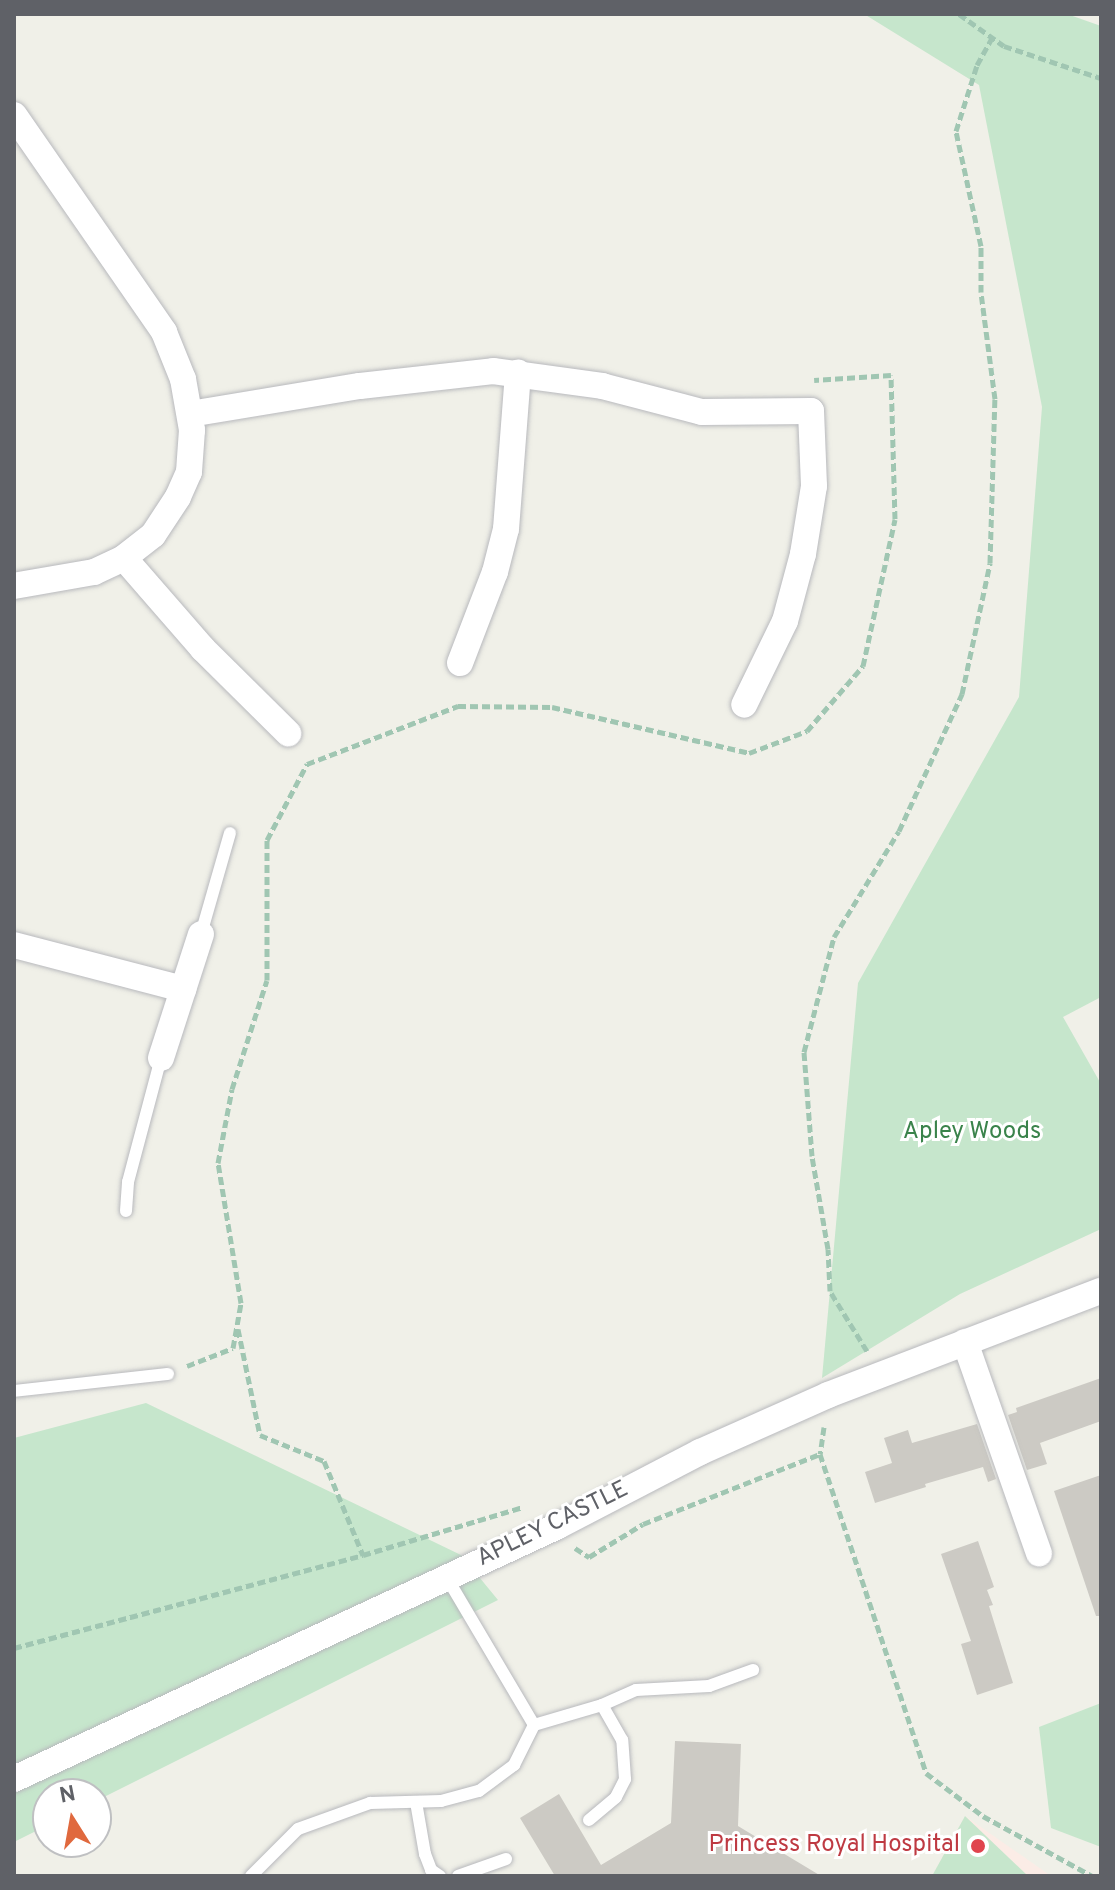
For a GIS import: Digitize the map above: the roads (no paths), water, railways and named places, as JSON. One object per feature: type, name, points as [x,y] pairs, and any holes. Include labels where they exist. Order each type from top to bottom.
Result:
[{"type":"street","points":[[14,115],[164,332],[183,379],[190,414],[189,472],[178,497],[153,535],[124,558],[81,576],[14,586]]},
{"type":"street","points":[[190,414],[468,372],[518,372],[602,386],[702,412],[726,415],[811,411],[813,500],[803,554],[785,621],[744,705]]},
{"type":"street","points":[[460,663],[495,572],[506,529],[518,372]]},
{"type":"street","points":[[124,558],[203,649],[288,733]]},
{"type":"street","points":[[161,1058],[201,934]]},
{"type":"street","points":[[14,945],[183,989]]},
{"type":"street","name":"APLEY CASTLE","points":[[14,1779],[558,1526],[700,1452],[828,1395],[1101,1291]]},
{"type":"street","points":[[965,1342],[1039,1553]]},
{"type":"lane","points":[[201,934],[230,833]]},
{"type":"lane","points":[[126,1211],[128,1182],[161,1058]]},
{"type":"lane","points":[[14,1391],[168,1374]]},
{"type":"lane","points":[[446,1576],[534,1725]]},
{"type":"lane","points":[[251,1876],[298,1829],[370,1803],[441,1801],[479,1791],[514,1765],[534,1725],[602,1705],[636,1690],[709,1686],[753,1670]]},
{"type":"lane","points":[[589,1820],[616,1797],[625,1779],[622,1740],[602,1705]]},
{"type":"lane","points":[[416,1802],[425,1854],[431,1870],[440,1876]]},
{"type":"lane","points":[[458,1876],[506,1859]]},
{"type":"place","name":"Princess Royal Hospital","points":[[978,1846]]},
{"type":"park label","name":"Apley Woods","points":[[972,1133]]}]
